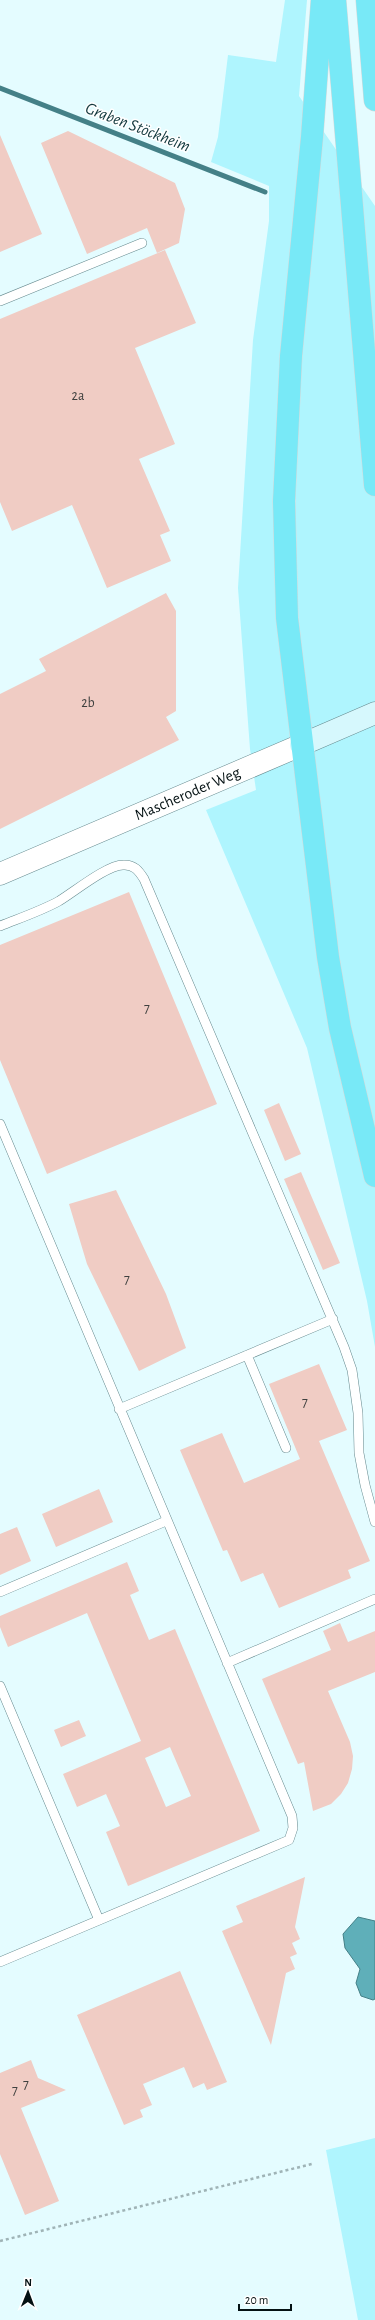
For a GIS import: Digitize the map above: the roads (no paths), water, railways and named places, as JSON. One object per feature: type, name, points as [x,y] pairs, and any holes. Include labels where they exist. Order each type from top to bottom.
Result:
[{"type":"highway","points":[[322,0],[312,137],[291,356],[284,501],[287,618],[301,745],[328,957],[338,1012],[375,1176]]},
{"type":"highway","points":[[335,0],[375,485]]},
{"type":"highway","points":[[367,0],[375,100]]},
{"type":"main road","name":"Mascheroder Weg","points":[[301,745],[375,713]]},
{"type":"street","name":"Mascheroder Weg","points":[[0,874],[301,745]]},
{"type":"lane","points":[[0,301],[142,243]]},
{"type":"lane","points":[[0,926],[59,901],[112,868],[122,864],[131,866],[138,870],[144,879],[333,1319],[352,1370],[358,1413],[359,1453],[365,1485],[375,1522]]},
{"type":"lane","points":[[0,1124],[166,1521],[292,1816],[294,1828],[289,1840],[0,1962]]},
{"type":"lane","points":[[119,1409],[333,1319]]},
{"type":"lane","points":[[247,1355],[286,1448]]},
{"type":"lane","points":[[0,1592],[166,1521]]},
{"type":"lane","points":[[227,1663],[375,1599]]},
{"type":"lane","points":[[0,1686],[99,1920]]},
{"type":"waterway","name":"Graben Stöckheim","points":[[0,88],[265,192]]}]
